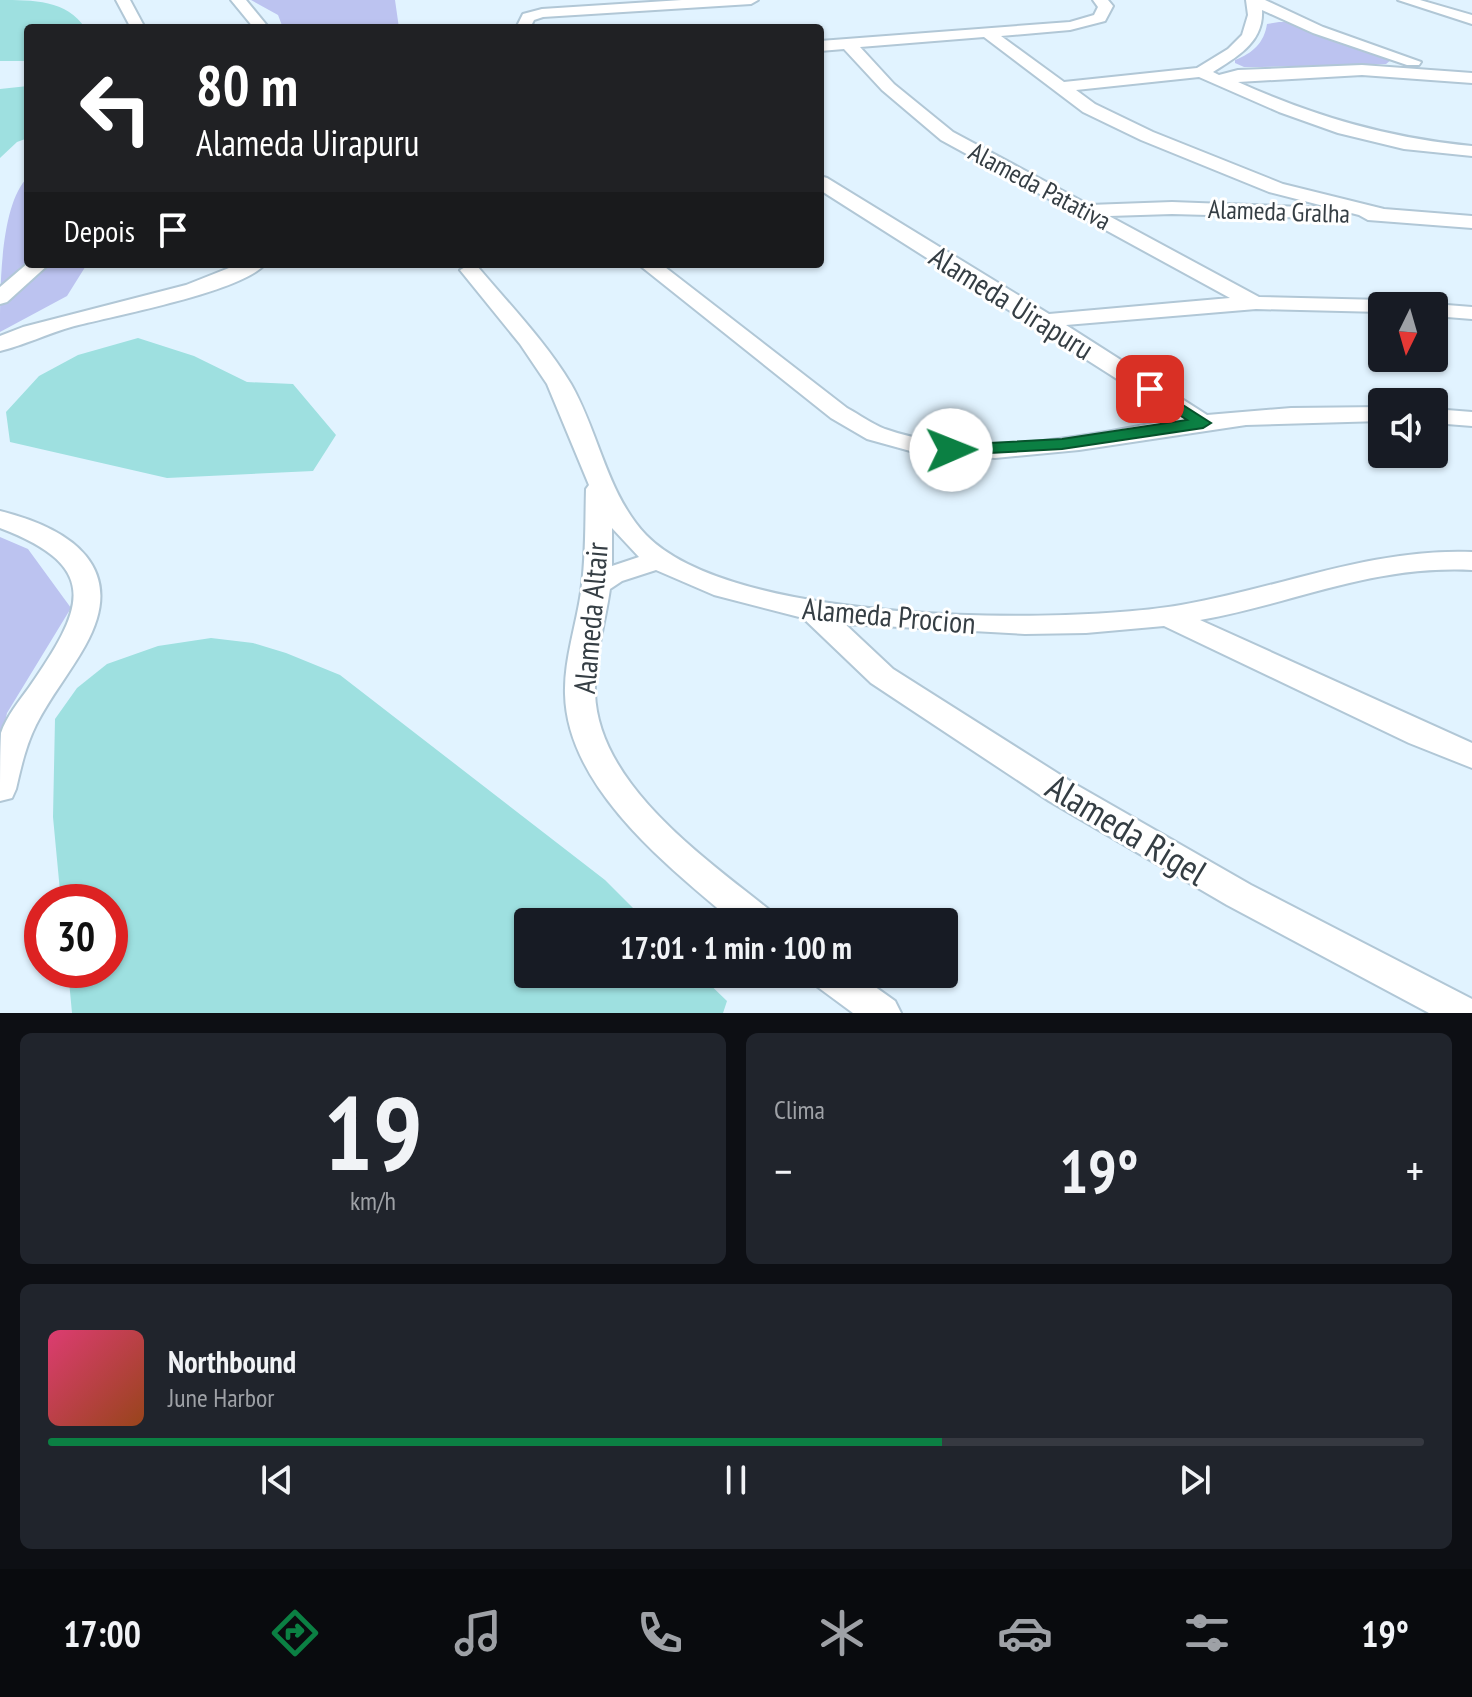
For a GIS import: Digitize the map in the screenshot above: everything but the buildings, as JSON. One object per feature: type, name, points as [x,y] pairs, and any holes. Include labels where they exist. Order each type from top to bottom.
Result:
[{"type":"street","points":[[123,0],[136,24]]},
{"type":"street","points":[[238,0],[259,24]]},
{"type":"street","points":[[525,22],[542,13],[664,11],[751,0]]},
{"type":"street","points":[[824,46],[989,34],[1089,23],[1105,13],[1106,6],[1100,0]]},
{"type":"street","points":[[1253,0],[1400,65]]},
{"type":"street","points":[[1218,74],[1246,42],[1257,21],[1253,0]]},
{"type":"street","points":[[1406,0],[1441,0]]},
{"type":"street","points":[[1406,0],[1472,20]]},
{"type":"street","points":[[1257,21],[1297,20]]},
{"type":"street","points":[[989,34],[1089,108],[1147,136],[1276,188],[1383,215]]},
{"type":"street","name":"Alameda Patativa","points":[[848,44],[888,87],[947,136],[1253,302]]},
{"type":"street","points":[[1061,87],[1218,74],[1400,65],[1472,77]]},
{"type":"street","points":[[1218,74],[1280,108],[1350,134],[1393,143],[1472,151]]},
{"type":"street","name":"Alameda Uirapuru","points":[[824,184],[1203,423]]},
{"type":"street","points":[[1276,188],[1283,200],[1277,210]]},
{"type":"street","name":"Alameda Gralha","points":[[1086,211],[1277,210],[1472,222]]},
{"type":"street","points":[[0,298],[34,268]]},
{"type":"street","points":[[0,344],[49,327],[227,278],[247,268]]},
{"type":"street","points":[[653,268],[839,413],[873,433],[910,445],[951,450],[998,450],[1062,444],[1203,423],[1333,412],[1368,413]]},
{"type":"street","name":"Alameda Procion","points":[[470,270],[559,383],[577,417],[611,511],[659,560],[732,593],[855,618],[1011,625],[1087,624],[1168,617],[1233,604],[1379,564],[1412,559],[1472,561]]},
{"type":"street","points":[[1045,321],[1151,308],[1253,302],[1368,306]]},
{"type":"street","points":[[1448,311],[1472,313]]},
{"type":"street","points":[[1448,417],[1472,419]]},
{"type":"street","name":"Alameda Altair","points":[[599,484],[597,585],[584,662],[581,705],[591,744],[611,780],[674,852],[742,908]]},
{"type":"street","points":[[0,519],[64,548],[78,562],[89,590],[85,614],[70,649],[21,724],[7,755],[0,789]]},
{"type":"street","points":[[597,585],[612,575],[659,560]]},
{"type":"street","points":[[1233,604],[1237,630],[1255,658]]},
{"type":"street","name":"Alameda Rigel","points":[[812,610],[882,676],[1061,792],[1239,895],[1464,1013]]},
{"type":"street","points":[[1168,617],[1420,735],[1472,756]]},
{"type":"street","points":[[846,988],[875,1011]]},
{"type":"shaded area","points":[[0,0],[37,1],[59,7],[82,24],[24,24],[24,61],[0,61]]},
{"type":"shaded area","points":[[251,0],[395,0],[398,24],[281,24],[278,15]]},
{"type":"shaded area","points":[[1293,22],[1391,60],[1386,64],[1261,67],[1244,67],[1235,63],[1257,46],[1267,24]]},
{"type":"shaded area","points":[[24,86],[24,139],[0,158],[0,89]]},
{"type":"shaded area","points":[[24,183],[24,268],[84,268],[67,296],[0,332],[4,248],[12,206]]},
{"type":"shaded area","points":[[138,338],[194,356],[247,382],[293,384],[336,435],[313,471],[167,478],[10,442],[6,412],[39,376],[78,355]]},
{"type":"shaded area","points":[[0,537],[28,549],[71,608],[7,713],[0,745]]},
{"type":"shaded area","points":[[211,638],[253,643],[340,675],[605,880],[633,908],[514,908],[514,988],[714,988],[727,1001],[723,1013],[72,1013],[70,988],[128,988],[128,884],[59,884],[53,817],[55,719],[77,688],[107,664],[158,646]]},
{"type":"route","points":[[951,450],[998,450],[1062,444],[1203,423],[1150,389]]}]
